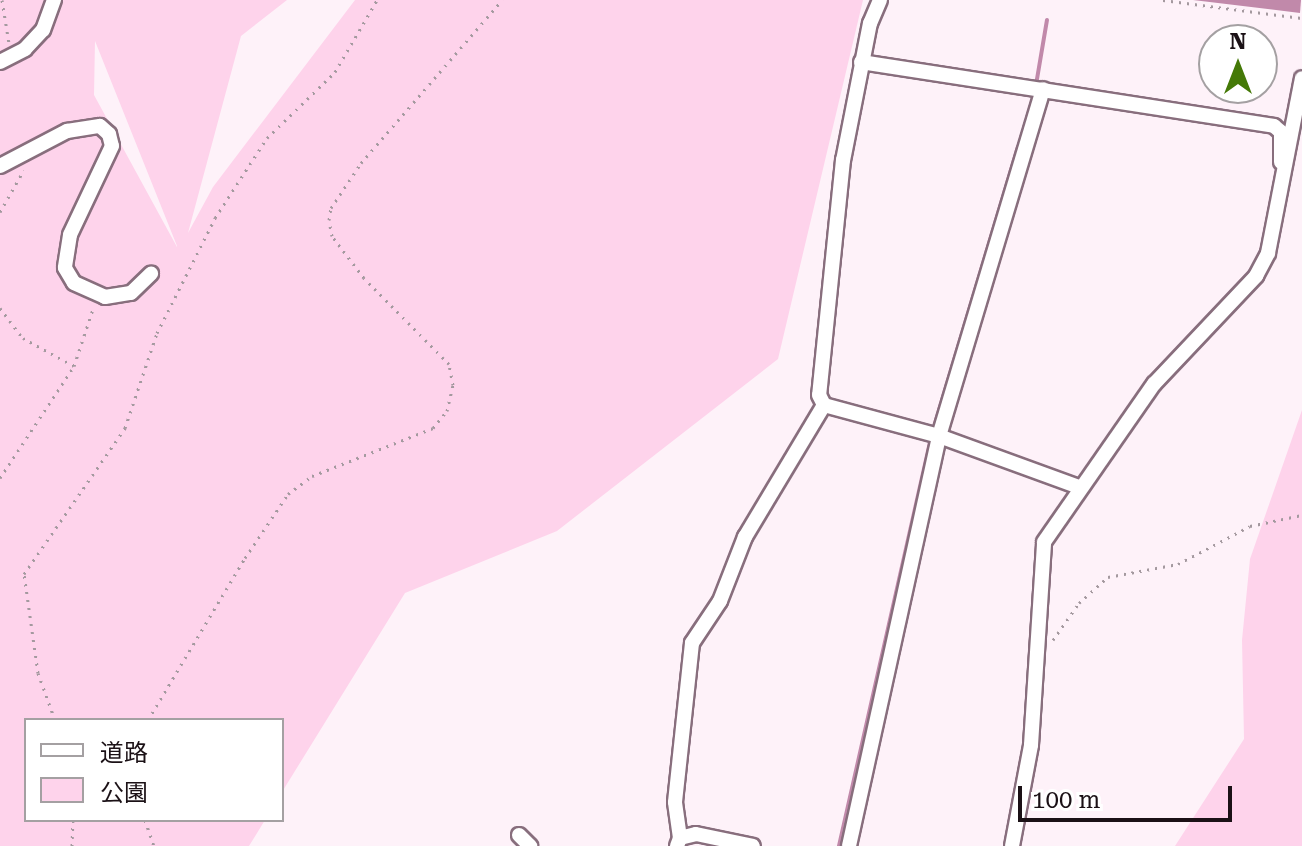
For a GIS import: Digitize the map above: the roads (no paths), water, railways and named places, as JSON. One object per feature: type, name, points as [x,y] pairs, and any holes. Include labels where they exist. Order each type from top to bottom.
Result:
[{"type":"street","points":[[5,59],[25,49],[43,30],[54,0]]},
{"type":"street","points":[[880,0],[870,23],[843,160],[819,395],[824,405],[939,436],[1079,487]]},
{"type":"street","points":[[861,62],[1274,126],[1281,132],[1281,166],[1286,172]]},
{"type":"street","points":[[1012,846],[1028,770],[1038,652],[1040,564],[1044,542],[1079,487],[1154,384],[1256,276],[1268,253],[1302,78]]},
{"type":"street","points":[[849,846],[939,436],[1043,89]]},
{"type":"street","points":[[0,166],[67,131],[88,125],[100,126],[109,134],[112,146],[70,235],[65,268],[74,283],[105,297],[131,293],[151,274]]},
{"type":"street","points":[[753,846],[696,834],[679,842],[675,802],[692,643],[720,601],[745,537],[824,405]]},
{"type":"street","points":[[519,835],[530,846]]},
{"type":"waterway","points":[[1036,85],[1047,20]]},
{"type":"waterway","points":[[933,430],[1018,147]]},
{"type":"waterway","points":[[839,846],[931,438]]}]
